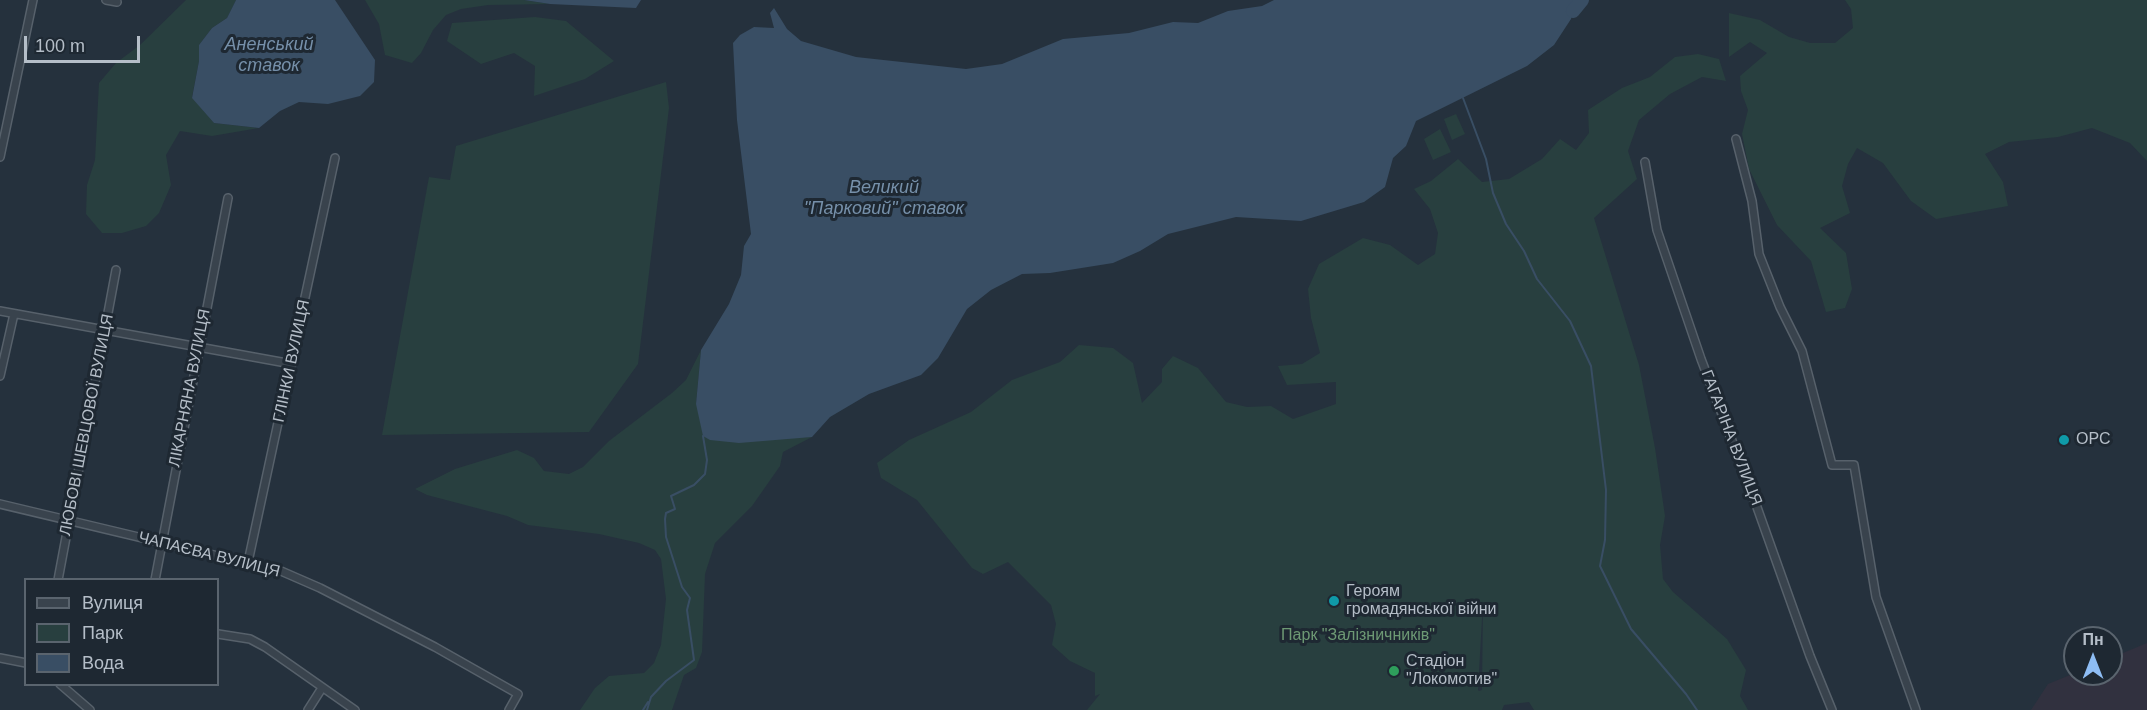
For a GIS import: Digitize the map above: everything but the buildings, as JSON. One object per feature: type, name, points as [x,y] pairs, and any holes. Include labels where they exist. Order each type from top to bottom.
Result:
[{"type":"street","points":[[0,157],[33,0]]},
{"type":"street","points":[[106,0],[117,2]]},
{"type":"street","points":[[1736,140],[1752,201],[1759,254],[1780,307],[1802,351],[1832,465],[1854,465],[1876,597],[1916,710]]},
{"type":"street","name":"ГЛІНКИ ВУЛИЦЯ","points":[[248,562],[335,158]]},
{"type":"street","name":"ГАГАРІНА ВУЛИЦЯ","points":[[1645,162],[1657,230],[1810,656],[1832,710]]},
{"type":"street","name":"ЛІКАРНЯНА ВУЛИЦЯ","points":[[155,578],[198,345],[228,198]]},
{"type":"street","name":"ЛЮБОВІ ШЕВЦОВОЇ ВУЛИЦЯ","points":[[58,578],[116,270]]},
{"type":"street","points":[[0,310],[292,364]]},
{"type":"street","points":[[0,376],[14,314]]},
{"type":"street","name":"ЧАПАЄВА ВУЛИЦЯ","points":[[0,504],[281,571],[320,588],[518,694],[508,710]]},
{"type":"street","points":[[219,634],[250,639],[265,647],[355,710]]},
{"type":"street","points":[[0,658],[24,663]]},
{"type":"street","points":[[62,686],[90,710]]},
{"type":"street","points":[[308,710],[322,688]]},
{"type":"shaded area","points":[[2147,643],[2147,710],[2031,710],[2048,684],[2063,678],[2063,686],[2123,686],[2123,653]]},
{"type":"green space","points":[[186,0],[236,0],[227,18],[212,28],[199,45],[199,61],[192,97],[214,123],[259,128],[212,136],[180,131],[166,155],[171,185],[159,213],[146,226],[122,233],[102,233],[86,214],[87,185],[95,160],[99,83],[116,63],[140,45]]},
{"type":"green space","points":[[365,0],[524,0],[550,4],[488,5],[461,9],[446,15],[433,30],[421,53],[412,63],[385,55],[379,24]]},
{"type":"green space","points":[[1845,0],[2147,0],[2147,161],[2130,143],[2092,128],[2058,137],[2009,142],[1985,154],[2003,182],[2008,206],[1936,219],[1911,201],[1883,163],[1857,148],[1848,164],[1842,186],[1850,213],[1820,228],[1846,253],[1852,289],[1845,308],[1826,312],[1811,261],[1777,225],[1749,169],[1742,134],[1748,110],[1741,91],[1740,76],[1767,53],[1750,42],[1729,57],[1729,13],[1760,20],[1789,37],[1810,43],[1835,43],[1853,28],[1851,9]]},
{"type":"green space","points":[[535,17],[566,21],[614,61],[585,79],[534,96],[535,66],[514,53],[481,64],[447,41],[452,23]]},
{"type":"green space","name":"Парк \"Залізничників\"","points":[[1698,54],[1719,59],[1726,81],[1702,77],[1670,94],[1639,120],[1628,151],[1637,179],[1594,218],[1639,365],[1655,448],[1665,516],[1660,545],[1663,579],[1673,592],[1727,639],[1746,670],[1740,696],[1748,710],[1534,710],[1529,702],[1504,705],[1502,710],[1087,710],[1100,694],[1095,696],[1095,673],[1070,661],[1052,645],[1056,624],[1051,605],[1008,562],[983,574],[972,568],[917,500],[881,478],[877,463],[909,440],[971,412],[1012,380],[1060,362],[1079,345],[1113,348],[1133,363],[1142,403],[1162,382],[1162,369],[1173,356],[1198,368],[1226,402],[1247,407],[1271,406],[1293,419],[1336,404],[1336,382],[1287,385],[1278,366],[1302,364],[1320,353],[1311,318],[1308,289],[1319,264],[1363,238],[1390,245],[1418,265],[1435,254],[1438,233],[1430,209],[1414,189],[1431,181],[1458,159],[1482,182],[1509,179],[1542,159],[1560,139],[1576,150],[1589,133],[1588,110],[1622,88],[1650,77],[1675,57]],"holes":[[[1483,601],[1482,690],[1478,690]]]},
{"type":"green space","points":[[666,82],[669,108],[638,364],[589,432],[382,435],[429,177],[450,180],[456,146]]},
{"type":"green space","points":[[1456,114],[1465,134],[1452,140],[1444,119]]},
{"type":"green space","points":[[1440,129],[1451,152],[1433,160],[1424,139]]},
{"type":"green space","points":[[701,350],[696,404],[779,438],[812,437],[783,452],[780,466],[752,506],[715,543],[705,574],[702,652],[696,668],[684,675],[672,710],[580,710],[595,688],[609,676],[644,673],[654,663],[661,645],[666,599],[661,559],[655,550],[639,543],[599,534],[528,525],[507,516],[427,495],[415,489],[455,469],[517,450],[534,458],[544,471],[569,474],[583,467],[609,441],[686,380]]},
{"type":"water","name":"Аненський ставок","points":[[236,0],[335,0],[375,60],[374,82],[360,96],[328,104],[299,102],[280,111],[259,128],[214,123],[192,98],[199,61],[199,45],[212,28],[227,18]]},
{"type":"water","points":[[524,0],[641,0],[636,8],[550,4]]},
{"type":"water","name":"Великий \"Парковий\" ставок","points":[[1274,0],[1575,0],[1571,19],[1554,45],[1527,66],[1416,121],[1406,146],[1393,158],[1385,187],[1364,202],[1301,221],[1236,217],[1168,234],[1140,251],[1113,263],[1050,273],[1022,274],[991,290],[967,309],[938,358],[921,375],[869,394],[830,417],[812,437],[739,443],[710,440],[703,436],[696,404],[701,350],[729,304],[741,275],[744,246],[751,234],[737,120],[733,43],[740,35],[754,27],[774,28],[770,13],[774,8],[787,29],[801,41],[856,57],[966,69],[1002,64],[1063,39],[1129,33],[1173,22],[1198,23],[1228,11],[1262,6]]},
{"type":"waterway","points":[[1573,11],[1582,0]]},
{"type":"waterway","points":[[1463,98],[1486,159],[1493,193],[1506,224],[1524,251],[1537,279],[1570,321],[1591,366],[1606,490],[1605,540],[1600,566],[1631,629],[1697,710]]},
{"type":"waterway","points":[[647,710],[651,697],[666,681],[694,660],[687,610],[690,598],[682,587],[666,537],[665,519],[666,513],[675,509],[671,496],[694,485],[705,474],[707,460],[703,436]]},
{"type":"waterway","points":[[643,710],[648,702]]},
{"type":"place","name":"ОРС","points":[[2064,440]]},
{"type":"place","name":"Героям громадянської війни","points":[[1334,601]]},
{"type":"place","name":"Стадіон \"Локомотив\"","points":[[1394,671]]}]
